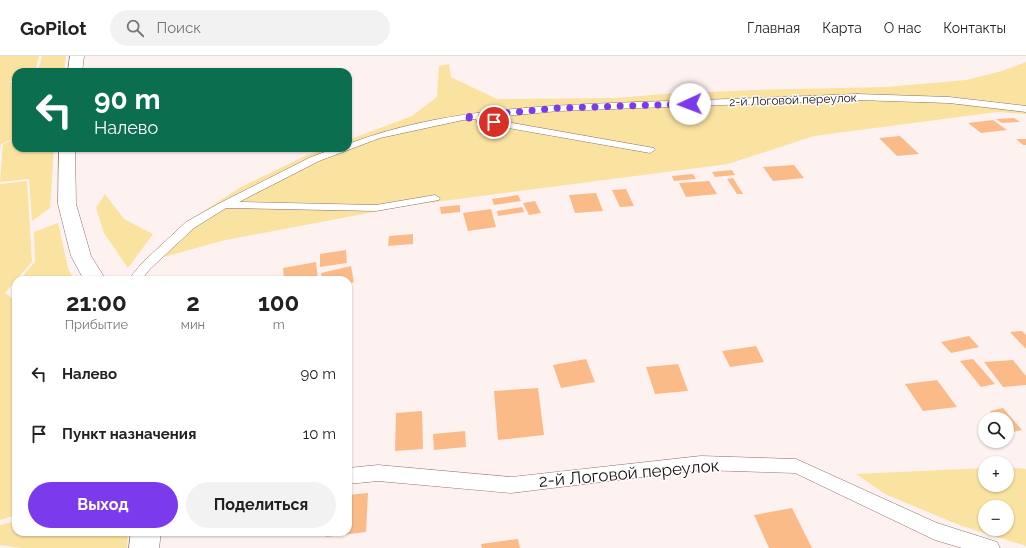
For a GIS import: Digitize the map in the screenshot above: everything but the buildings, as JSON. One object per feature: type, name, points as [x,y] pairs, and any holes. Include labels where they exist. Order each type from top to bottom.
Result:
[{"type":"street","points":[[75,68],[76,56]]},
{"type":"street","points":[[67,152],[67,204],[81,256],[93,276]]},
{"type":"street","points":[[144,548],[146,536]]},
{"type":"lane","name":"2-й Логовой переулок","points":[[352,145],[377,136],[463,117],[558,108],[857,97],[949,100],[1026,109]]},
{"type":"lane","points":[[463,117],[650,150]]},
{"type":"lane","points":[[137,276],[146,266],[190,225],[224,205],[314,159],[333,152]]},
{"type":"lane","points":[[224,205],[376,208],[435,198]]},
{"type":"lane","name":"2-й Логовой переулок","points":[[352,476],[378,473],[511,485],[701,463],[796,466],[935,531],[991,548]]},
{"type":"shaded area","points":[[0,56],[39,56],[36,68],[12,68],[12,80],[8,82],[12,82],[12,140],[1,144],[0,149]]},
{"type":"shaded area","points":[[42,56],[66,56],[64,68],[39,68]]},
{"type":"shaded area","points":[[1026,62],[1026,114],[997,112],[814,136],[728,164],[405,206],[221,241],[143,263],[185,223],[241,187],[316,152],[352,152],[352,138],[412,116],[437,97],[439,66],[449,64],[451,77],[497,99],[616,98],[663,94],[755,90],[886,87],[966,80],[1002,71]]},
{"type":"shaded area","points":[[12,141],[12,152],[54,152],[50,208],[32,221],[29,179],[0,182],[3,144]]},
{"type":"shaded area","points":[[27,181],[32,262],[20,276],[12,276],[12,285],[5,293],[12,298],[12,516],[0,520],[0,184]]},
{"type":"shaded area","points":[[105,194],[124,219],[153,234],[128,268],[104,233],[96,208]]},
{"type":"shaded area","points":[[58,223],[68,268],[72,276],[23,276],[35,262],[34,232]]},
{"type":"shaded area","points":[[978,468],[978,492],[1014,492],[1014,468],[1026,469],[1026,546],[994,536],[1014,536],[1014,500],[978,500],[978,531],[959,525],[885,494],[856,474]]},
{"type":"shaded area","points":[[12,522],[12,536],[128,536],[127,548],[21,548],[0,545],[0,525]]},
{"type":"route","points":[[494,122],[463,117],[558,108],[690,104]]}]
